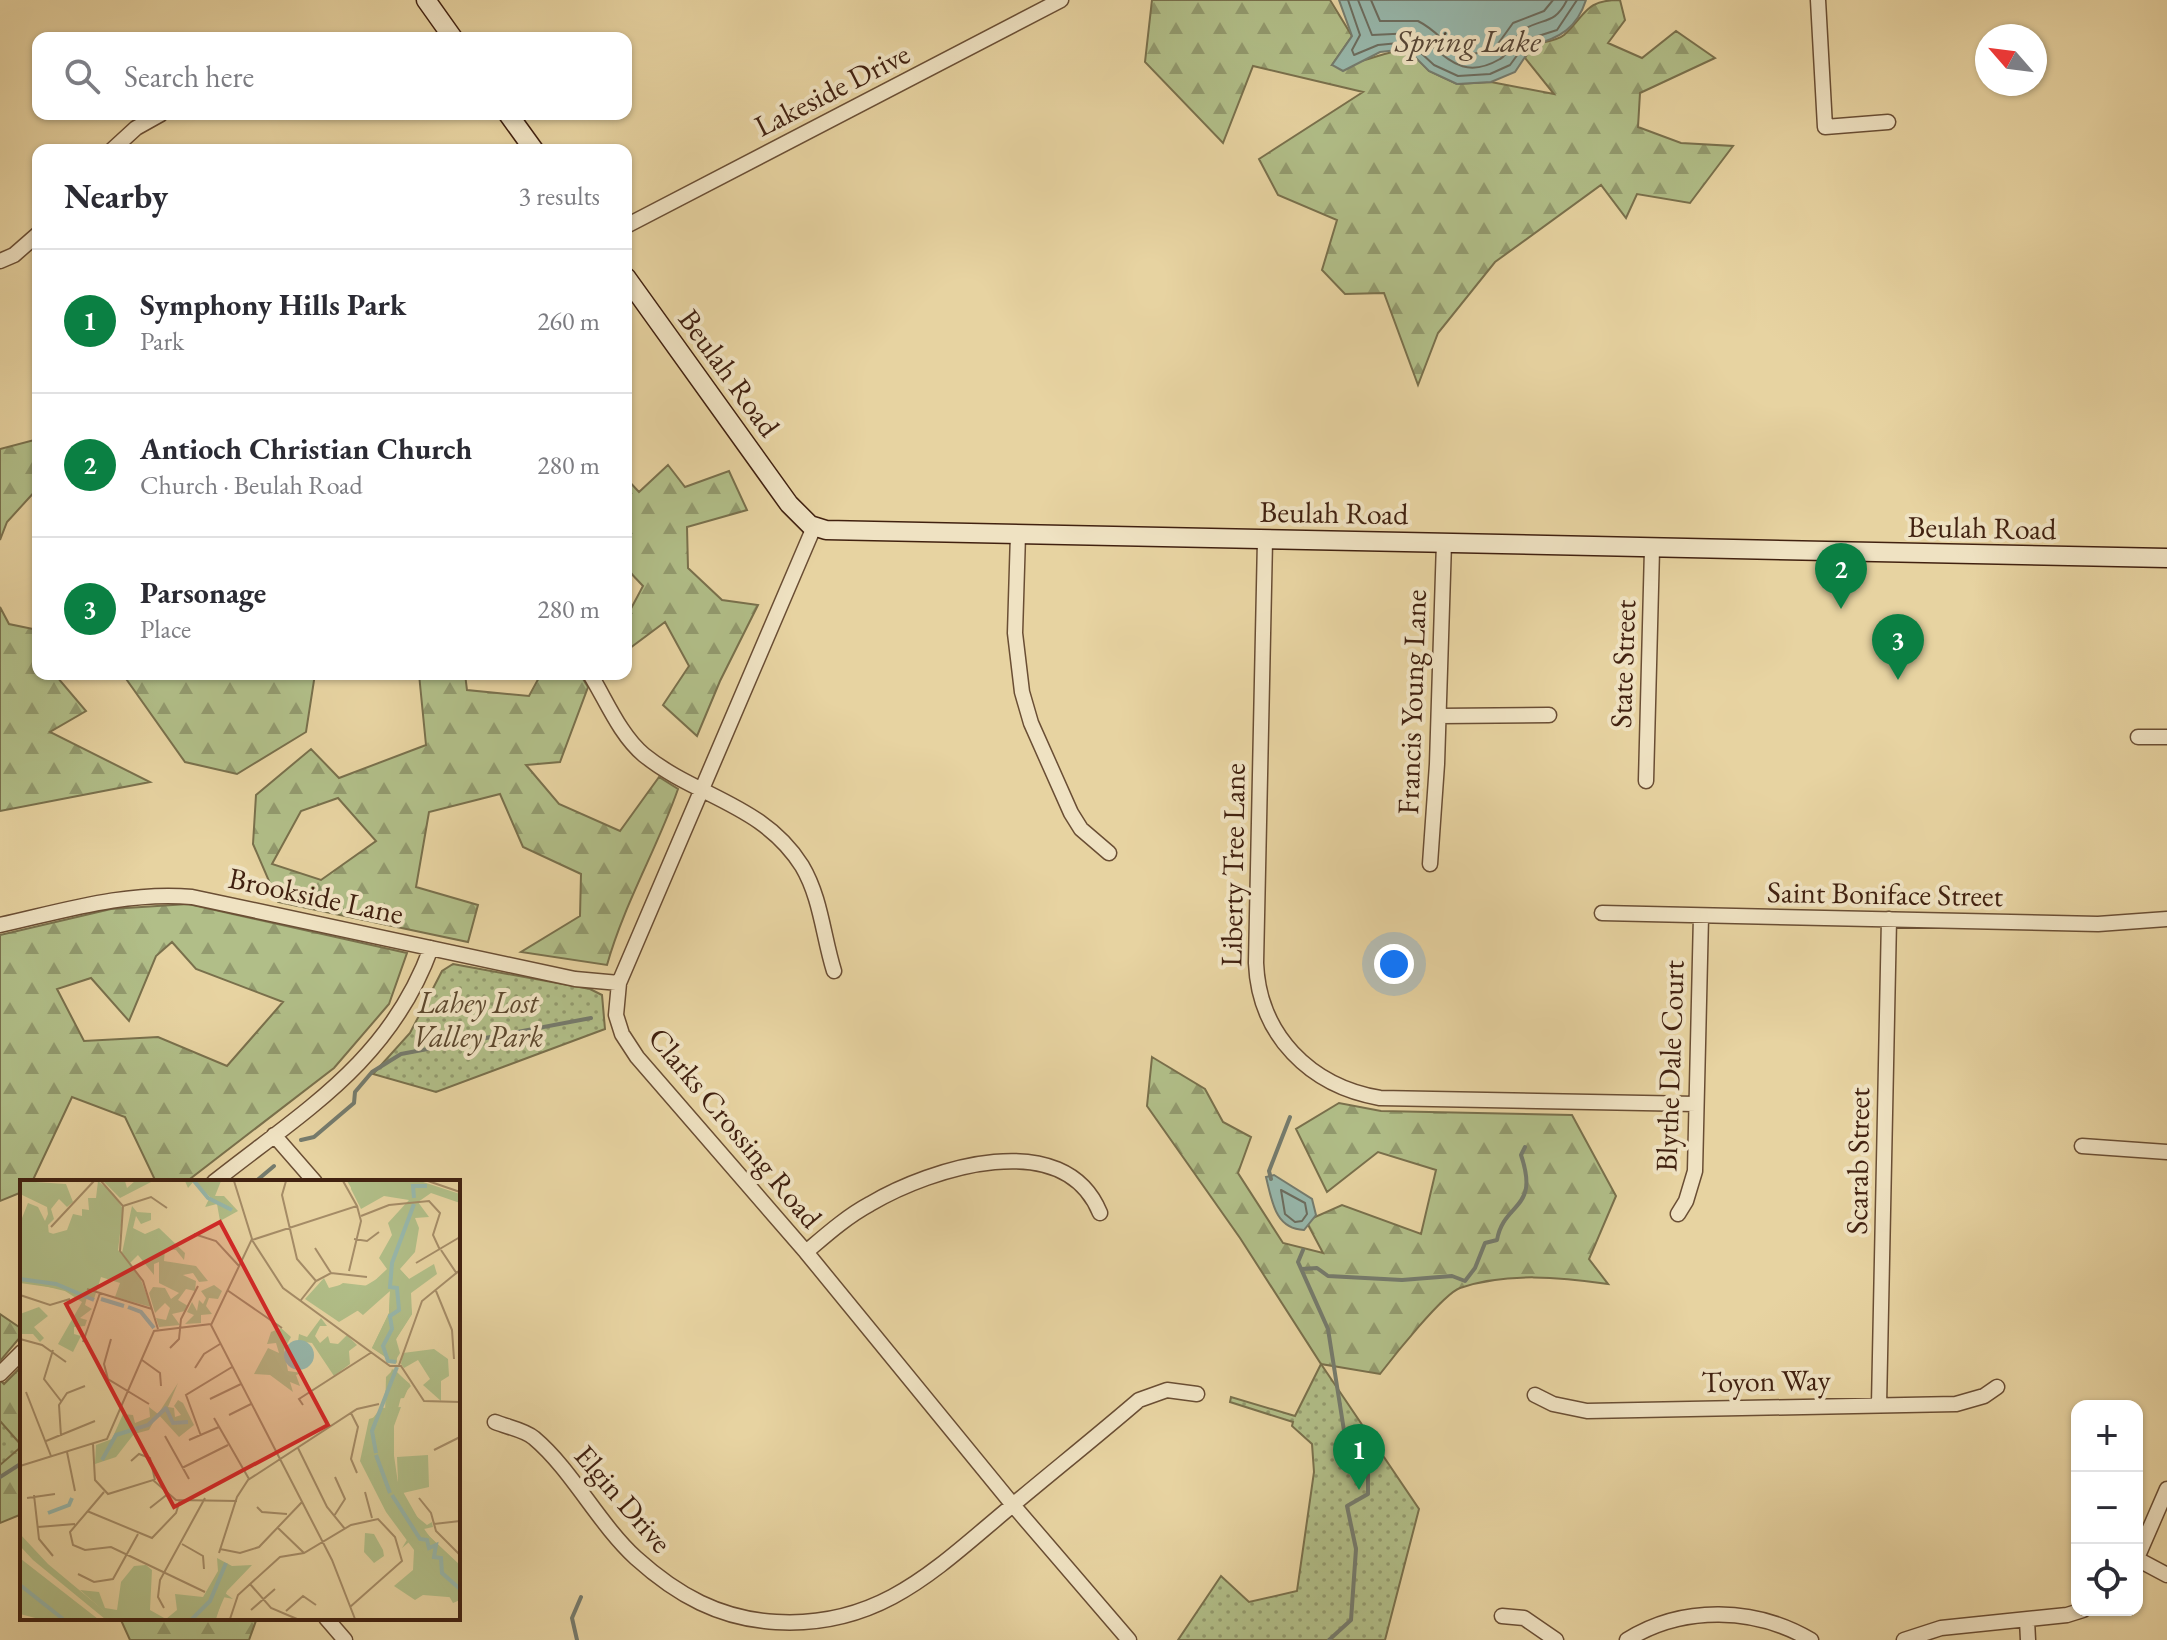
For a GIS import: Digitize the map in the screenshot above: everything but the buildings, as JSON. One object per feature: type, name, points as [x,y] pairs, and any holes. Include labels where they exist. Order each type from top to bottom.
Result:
[{"type":"main road","points":[[426,0],[447,32]]},
{"type":"main road","points":[[512,120],[530,144]]},
{"type":"main road","name":"Beulah Road","points":[[632,285],[782,495],[814,527],[1652,549],[2167,558]]},
{"type":"street","name":"Lakeside Drive","points":[[632,223],[1061,0]]},
{"type":"street","points":[[1818,0],[1825,127],[1888,122]]},
{"type":"street","points":[[119,144],[150,120]]},
{"type":"street","points":[[0,261],[14,255],[32,239]]},
{"type":"street","name":"Clarks Crossing Road","points":[[814,527],[619,983],[616,1015],[632,1050],[806,1252],[1013,1505],[1129,1640]]},
{"type":"street","points":[[1018,534],[1016,642],[1026,710],[1071,813],[1081,829],[1109,853]]},
{"type":"street","name":"Liberty Tree Lane","points":[[1265,540],[1256,963],[1265,1011],[1286,1047],[1318,1076],[1349,1091],[1380,1098],[1696,1104]]},
{"type":"street","name":"Francis Young Lane","points":[[1430,864],[1439,716],[1444,542]]},
{"type":"street","name":"State Street","points":[[1646,781],[1652,549]]},
{"type":"street","points":[[594,680],[639,750],[756,819],[785,844],[800,864],[814,892],[834,971]]},
{"type":"street","points":[[1439,716],[1549,715]]},
{"type":"street","points":[[2138,737],[2167,737]]},
{"type":"street","name":"Brookside Lane","points":[[0,925],[118,899],[175,895],[249,907],[575,979],[619,983]]},
{"type":"street","name":"Saint Boniface Street","points":[[1602,913],[2098,924],[2167,919]]},
{"type":"street","name":"Blythe Dale Court","points":[[1678,1214],[1689,1193],[1695,1171],[1701,916]]},
{"type":"street","name":"Scarab Street","points":[[1879,1405],[1889,919]]},
{"type":"street","points":[[217,1180],[344,1078],[381,1041],[409,1001],[431,948]]},
{"type":"street","points":[[274,1135],[313,1180]]},
{"type":"street","points":[[2082,1146],[2167,1152]]},
{"type":"street","points":[[806,1252],[845,1220],[896,1190],[939,1173],[993,1162],[1015,1162],[1062,1171],[1084,1186],[1100,1213]]},
{"type":"street","points":[[0,1374],[20,1354]]},
{"type":"street","name":"Toyon Way","points":[[1535,1395],[1553,1404],[1587,1411],[1956,1404],[1971,1401],[1997,1387]]},
{"type":"street","name":"Elgin Drive","points":[[495,1422],[532,1435],[624,1547],[667,1586],[709,1609],[758,1621],[810,1624],[851,1617],[938,1569],[1139,1400],[1167,1390],[1197,1394]]},
{"type":"street","points":[[2143,1544],[2167,1489]]},
{"type":"street","points":[[2143,1561],[2167,1575]]},
{"type":"street","points":[[1904,1640],[1941,1628],[2027,1620],[2071,1612]]},
{"type":"street","points":[[1627,1640],[1678,1619],[1725,1614],[1773,1622],[1811,1640]]},
{"type":"street","points":[[1502,1616],[1524,1618],[1556,1640]]},
{"type":"street","points":[[328,1620],[345,1640]]},
{"type":"street","points":[[2027,1620],[2028,1640]]},
{"type":"green space","points":[[1152,0],[1330,0],[1352,36],[1332,65],[1408,49],[1429,71],[1457,84],[1491,82],[1554,94],[1525,58],[1533,45],[1561,37],[1593,6],[1620,0],[1625,20],[1608,43],[1642,58],[1676,31],[1715,58],[1640,93],[1638,127],[1681,143],[1733,146],[1690,203],[1637,194],[1626,218],[1601,185],[1495,262],[1438,333],[1418,385],[1384,293],[1345,294],[1322,270],[1337,220],[1278,195],[1259,159],[1363,92],[1253,66],[1223,143],[1145,62]]},
{"type":"green space","points":[[32,441],[32,495],[7,522],[0,540],[0,449]]},
{"type":"green space","points":[[668,465],[685,487],[729,471],[747,510],[687,527],[688,568],[722,600],[758,605],[697,736],[663,705],[689,666],[665,622],[632,647],[632,607],[643,586],[632,574],[632,484],[639,492]]},
{"type":"green space","points":[[0,607],[9,624],[32,629],[32,680],[60,680],[86,711],[50,732],[150,782],[0,811]]},
{"type":"green space","points":[[127,680],[314,680],[306,732],[237,774],[185,762]]},
{"type":"green space","points":[[420,680],[466,680],[467,690],[529,696],[538,680],[584,680],[588,687],[560,762],[526,765],[559,804],[620,831],[659,777],[678,789],[622,920],[607,965],[521,952],[580,916],[581,874],[523,847],[500,794],[429,812],[416,887],[478,905],[468,942],[278,902],[253,844],[256,795],[311,749],[339,778],[426,745]],"holes":[[[338,798],[376,841],[321,880],[272,864],[301,811]]]},
{"type":"green space","points":[[188,904],[407,953],[389,1004],[334,1068],[189,1180],[155,1180],[125,1117],[72,1097],[33,1180],[20,1180],[20,1193],[0,1201],[0,935],[111,909]],"holes":[[[172,942],[196,969],[283,1002],[227,1066],[158,1037],[84,1041],[57,989],[91,978],[129,1021],[156,956]]]},
{"type":"green space","name":"Lahey Lost Valley Park","points":[[453,964],[590,989],[602,995],[605,1029],[436,1092],[373,1074],[410,1033],[442,971]]},
{"type":"green space","points":[[1152,1057],[1205,1089],[1223,1122],[1251,1137],[1238,1173],[1283,1243],[1323,1253],[1306,1221],[1342,1205],[1421,1234],[1436,1170],[1378,1152],[1327,1192],[1296,1129],[1339,1103],[1381,1111],[1572,1115],[1616,1196],[1589,1259],[1608,1284],[1534,1277],[1496,1280],[1460,1288],[1418,1327],[1380,1374],[1321,1364],[1240,1238],[1147,1106]]},
{"type":"green space","points":[[0,1314],[20,1328],[20,1337],[0,1361]]},
{"type":"green space","points":[[1321,1364],[1419,1509],[1385,1640],[1178,1640],[1221,1576],[1249,1602],[1297,1591],[1314,1472],[1312,1444],[1292,1426],[1293,1422],[1230,1402],[1231,1397],[1295,1416]]},
{"type":"green space","points":[[20,1368],[20,1515],[0,1523],[0,1380],[4,1384]]},
{"type":"green space","points":[[0,1421],[20,1448],[0,1465]]},
{"type":"green space","points":[[121,1620],[256,1620],[249,1640],[130,1640]]},
{"type":"water","name":"Spring Lake","points":[[1339,0],[1586,0],[1572,25],[1559,35],[1533,45],[1515,72],[1491,82],[1457,84],[1429,71],[1407,49],[1380,52],[1343,71],[1332,65],[1352,36]]},
{"type":"water","points":[[1274,1175],[1312,1199],[1316,1215],[1304,1230],[1287,1225],[1276,1212],[1266,1177]]},
{"type":"waterway","points":[[301,1140],[314,1137],[354,1103],[355,1092],[372,1072],[401,1054],[591,1018]]},
{"type":"waterway","points":[[1271,1179],[1269,1171],[1290,1117]]},
{"type":"waterway","points":[[1302,1269],[1317,1268],[1328,1276],[1402,1280],[1452,1276],[1465,1281],[1475,1268],[1485,1243],[1497,1240],[1506,1218],[1524,1196],[1526,1173],[1521,1155],[1525,1147]]},
{"type":"waterway","points":[[257,1180],[274,1166]]},
{"type":"waterway","points":[[1303,1250],[1298,1262],[1328,1329],[1348,1456],[1368,1469],[1368,1494],[1347,1506],[1356,1549],[1351,1620],[1329,1640]]},
{"type":"waterway","points":[[0,1477],[20,1464]]},
{"type":"waterway","points":[[577,1640],[572,1618],[581,1597]]},
{"type":"place","name":"Antioch Christian Church","points":[[1841,609]]},
{"type":"place","name":"Parsonage","points":[[1898,680]]},
{"type":"place","name":"Symphony Hills Park","points":[[1359,1490]]}]
